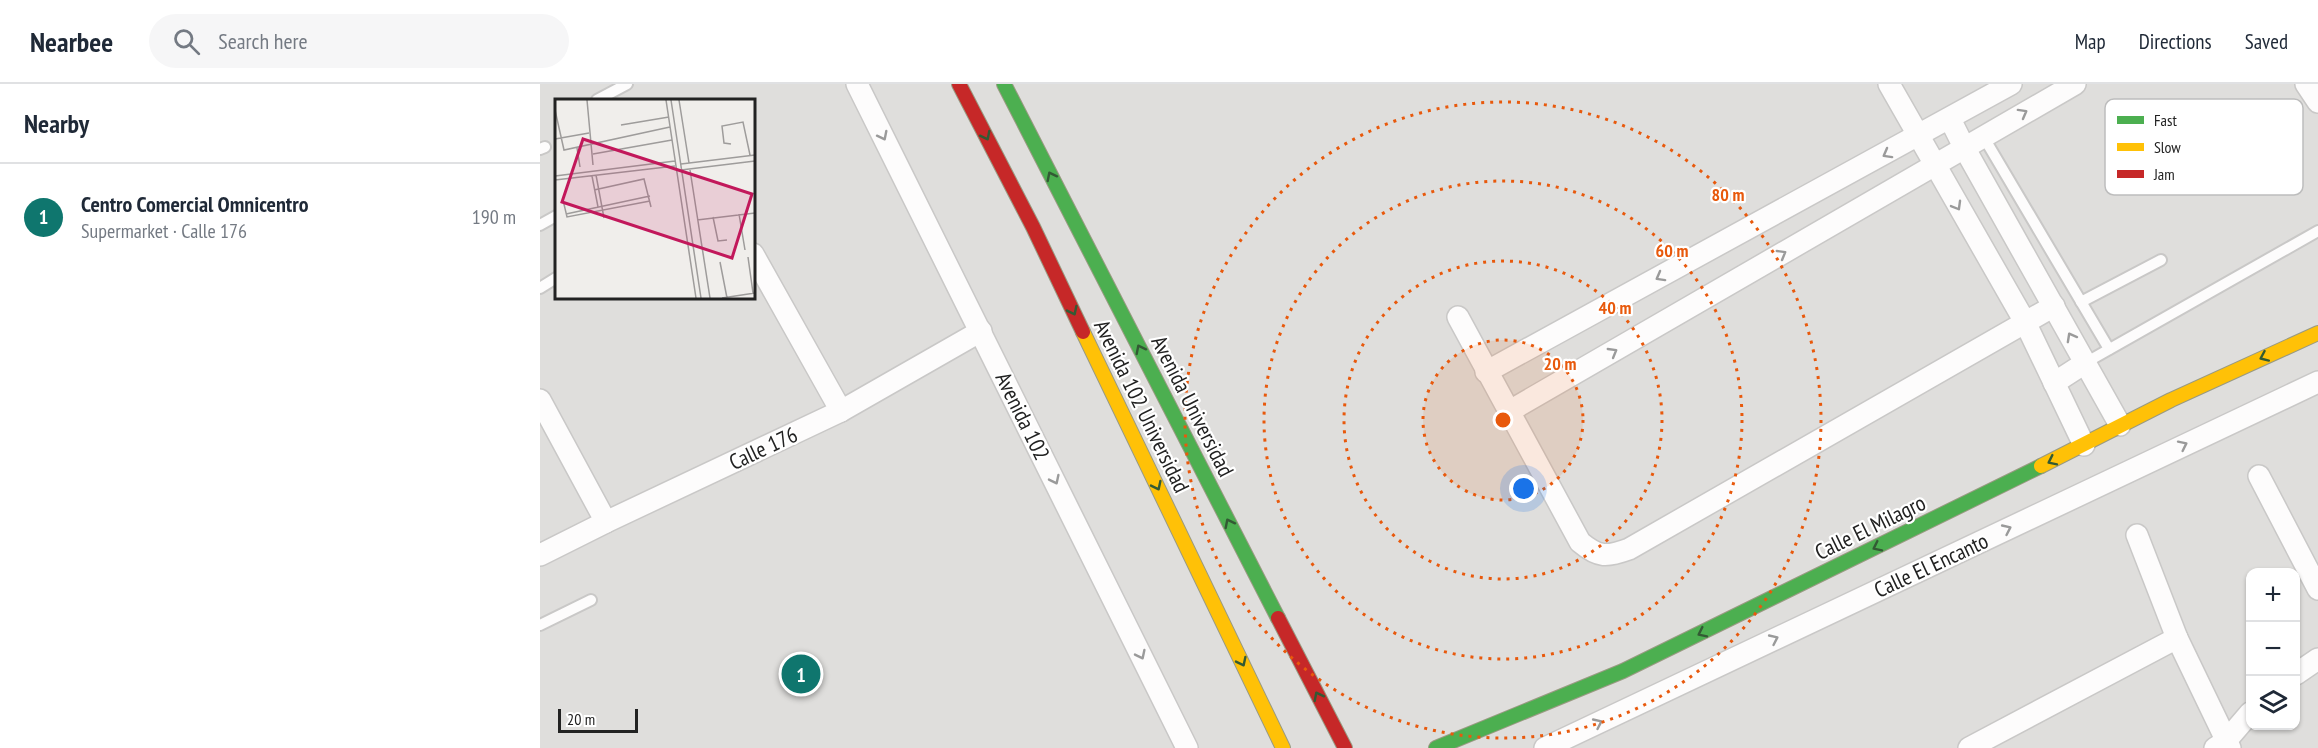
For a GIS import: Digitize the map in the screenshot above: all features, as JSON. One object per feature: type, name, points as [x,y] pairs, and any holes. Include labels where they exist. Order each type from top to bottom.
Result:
[{"type":"main road","name":"Avenida 102 Universidad","points":[[959,84],[1033,227],[1283,748]]},
{"type":"main road","name":"Avenida Universidad","points":[[1004,84],[1345,748]]},
{"type":"main road","name":"Calle El Milagro","points":[[1436,748],[1623,671],[2218,377],[2318,333]]},
{"type":"street","name":"Avenida 102","points":[[857,84],[1187,748]]},
{"type":"street","points":[[1888,84],[2025,322],[2084,445]]},
{"type":"street","points":[[1486,372],[2011,84]]},
{"type":"street","points":[[1508,412],[2075,84]]},
{"type":"street","points":[[2306,84],[2318,102]]},
{"type":"street","points":[[1950,119],[2120,425]]},
{"type":"street","points":[[754,256],[840,411]]},
{"type":"street","points":[[1458,317],[1580,542],[1593,553],[1613,555],[1629,549],[2054,306]]},
{"type":"street","name":"Calle 176","points":[[540,555],[840,411],[981,331]]},
{"type":"street","points":[[2054,382],[2085,363]]},
{"type":"street","name":"Calle El Encanto","points":[[1545,748],[2318,382]]},
{"type":"street","points":[[540,400],[606,522]]},
{"type":"street","points":[[2259,476],[2318,589]]},
{"type":"street","points":[[2137,535],[2177,638],[2224,746],[2246,718]]},
{"type":"street","points":[[1969,748],[2177,638]]},
{"type":"street","points":[[2300,671],[2318,659]]},
{"type":"lane","points":[[599,99],[627,84]]},
{"type":"lane","points":[[1983,136],[2109,350]]},
{"type":"lane","points":[[540,225],[555,217]]},
{"type":"lane","points":[[2085,363],[2318,231]]},
{"type":"lane","points":[[2081,302],[2161,260]]},
{"type":"lane","points":[[540,288],[555,279]]},
{"type":"lane","points":[[540,625],[591,600]]},
{"type":"shaded area","points":[[540,84],[2318,84],[2318,748],[540,748]]},
{"type":"traffic: fast","points":[[1004,84],[1278,618]]},
{"type":"traffic: fast","points":[[1436,748],[1623,671],[2041,466]]},
{"type":"traffic: slow","points":[[1083,332],[1283,748]]},
{"type":"traffic: slow","points":[[2041,466],[2171,400],[2318,333]]},
{"type":"traffic: jam","points":[[959,84],[1033,227],[1083,332]]},
{"type":"traffic: jam","points":[[1278,618],[1345,748]]},
{"type":"place","name":"Centro Comercial Omnicentro","points":[[801,674]]}]
